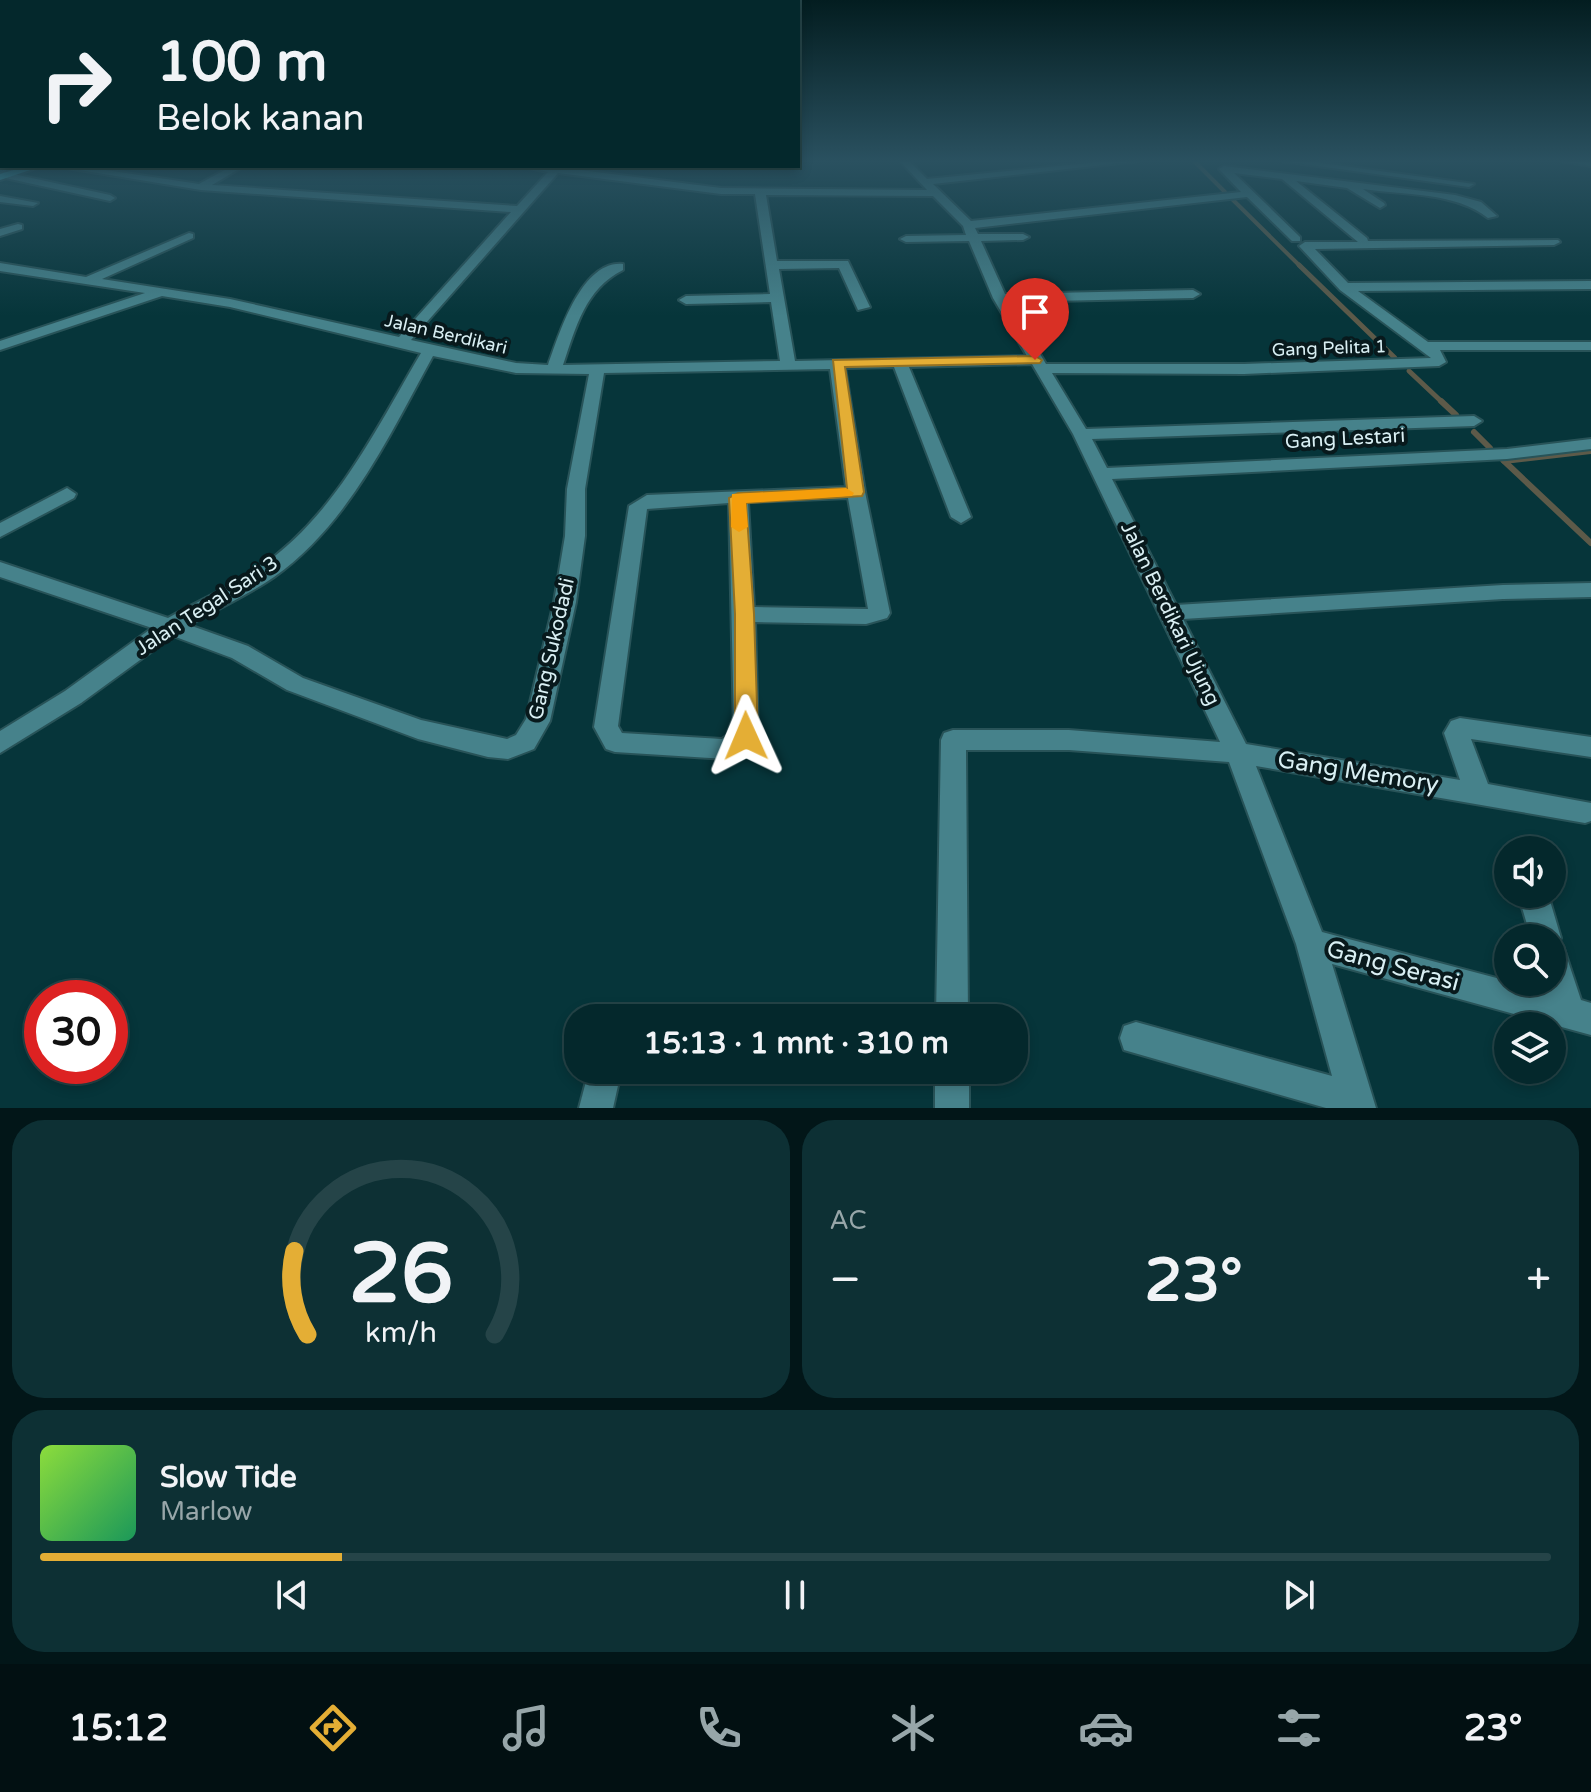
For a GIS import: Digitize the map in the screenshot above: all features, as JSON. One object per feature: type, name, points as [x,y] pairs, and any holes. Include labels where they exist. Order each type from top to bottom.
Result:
[{"type":"street","points":[[402,342],[520,213]]},
{"type":"street","points":[[763,213],[788,364]]},
{"type":"street","name":"Jalan Berdikari Ujung","points":[[955,213],[968,225],[1000,298],[1102,474],[1238,753],[1311,944],[1357,1103]]},
{"type":"street","points":[[968,225],[1079,213]]},
{"type":"street","name":"Gang Pelita 1","points":[[1038,364],[1244,369],[1439,362],[1438,356],[1345,287],[1268,213]]},
{"type":"street","points":[[1329,213],[1363,240]]},
{"type":"street","points":[[1487,213],[1492,216]]},
{"type":"street","points":[[0,233],[18,227]]},
{"type":"street","points":[[89,280],[189,236]]},
{"type":"street","points":[[906,239],[1023,237]]},
{"type":"street","points":[[1300,242],[1554,242]]},
{"type":"street","points":[[772,265],[844,264],[863,307]]},
{"type":"street","name":"Jalan Berdikari","points":[[0,267],[164,291],[516,368],[554,370],[899,362],[1038,364]]},
{"type":"street","points":[[554,370],[584,293],[602,274],[619,267]]},
{"type":"street","points":[[1345,287],[1591,285]]},
{"type":"street","points":[[0,346],[164,291]]},
{"type":"street","points":[[1000,298],[1193,294]]},
{"type":"street","points":[[686,300],[777,298]]},
{"type":"street","points":[[1425,346],[1591,346]]},
{"type":"street","name":"Jalan Tegal Sari 3","points":[[0,743],[73,697],[171,626],[267,572],[312,534],[358,474],[429,351]]},
{"type":"street","points":[[899,362],[961,517]]},
{"type":"street","points":[[744,614],[866,617],[879,613],[856,492],[837,363]]},
{"type":"street","name":"Gang Sukodadi","points":[[171,626],[240,652],[295,684],[418,729],[488,747],[508,749],[525,742],[538,721],[565,602],[575,536],[576,489],[597,369]]},
{"type":"street","points":[[1081,434],[1474,421]]},
{"type":"street","name":"Gang Lestari","points":[[1102,474],[1507,454],[1591,444]]},
{"type":"street","points":[[738,498],[746,736],[726,749],[615,742],[606,727],[636,509],[647,501],[856,492]]},
{"type":"street","points":[[0,531],[67,494]]},
{"type":"street","points":[[0,569],[48,588],[171,626]]},
{"type":"street","points":[[1168,613],[1503,592],[1591,590]]},
{"type":"street","name":"Gang Memory","points":[[1477,791],[1456,733],[1460,728],[1591,747]]},
{"type":"street","name":"Gang Memory","points":[[952,1004],[953,740],[1069,740],[1238,753],[1477,791],[1585,812]]},
{"type":"street","name":"Gang Serasi","points":[[1311,944],[1580,1016]]},
{"type":"street","name":"Gang Serasi","points":[[1566,986],[1580,1016]]},
{"type":"street","points":[[1136,1038],[1357,1103]]},
{"type":"street","points":[[952,1084],[952,1108]]},
{"type":"waterway","points":[[1246,213],[1301,267]]},
{"type":"waterway","points":[[1299,265],[1395,358]]},
{"type":"waterway","points":[[1409,371],[1443,403]]},
{"type":"waterway","points":[[1441,401],[1456,415]]},
{"type":"waterway","points":[[1474,432],[1490,448]]},
{"type":"waterway","points":[[1504,461],[1591,451]]},
{"type":"waterway","points":[[1504,461],[1591,543]]},
{"type":"slow traffic","points":[[739,527],[738,498],[846,493]]},
{"type":"route","points":[[746,736],[738,498],[856,492],[837,363],[1035,360]]}]
